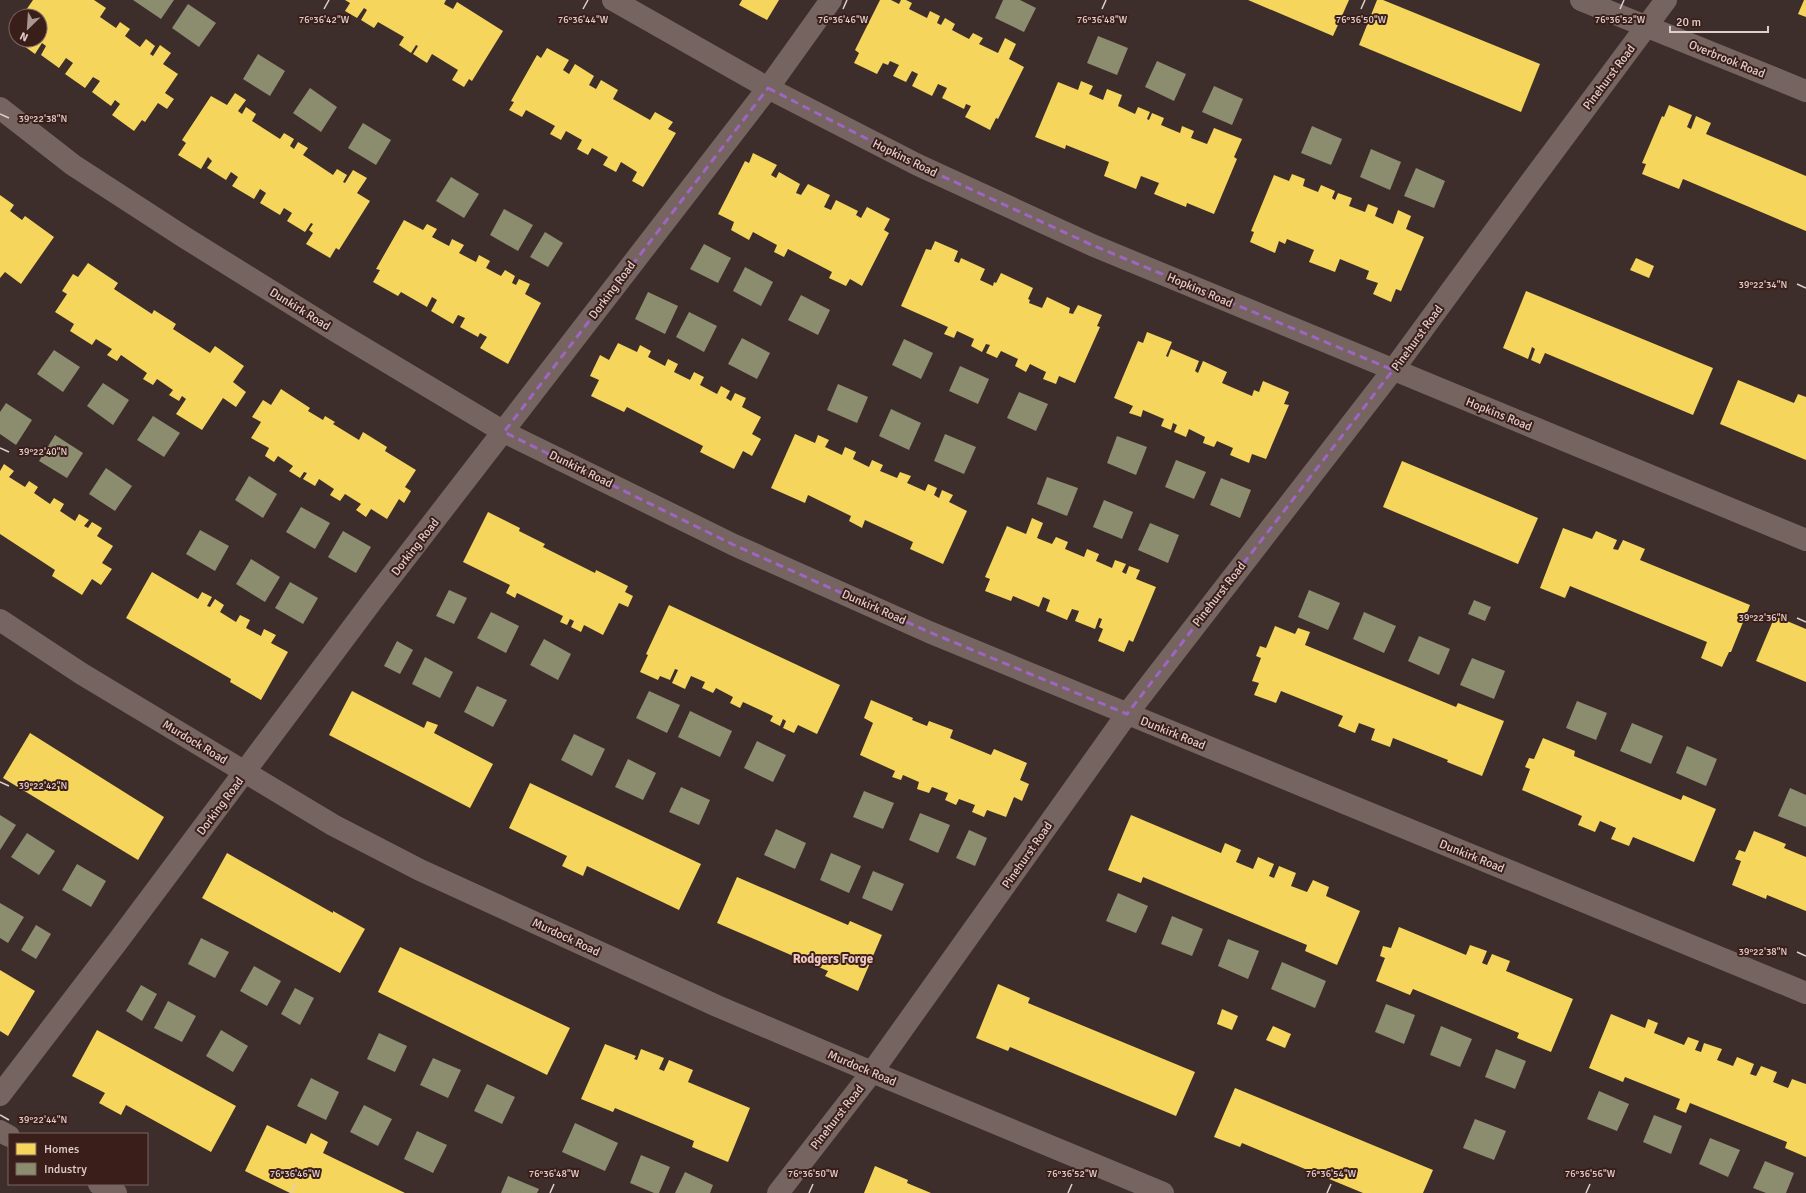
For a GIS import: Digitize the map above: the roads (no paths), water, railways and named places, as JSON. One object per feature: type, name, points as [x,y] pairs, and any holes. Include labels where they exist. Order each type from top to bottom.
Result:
[{"type":"street","name":"Hopkins Road","points":[[613,0],[768,88],[918,165],[1092,245],[1806,540]]},
{"type":"street","name":"Dorking Road","points":[[0,1095],[245,772],[373,600],[768,88],[831,0]]},
{"type":"street","name":"Overbrook Road","points":[[1580,0],[1806,91]]},
{"type":"street","name":"Pinehurst Road","points":[[778,1193],[872,1072],[1127,714],[1393,370],[1666,0]]},
{"type":"street","name":"Dunkirk Road","points":[[0,108],[74,165],[184,237],[337,332],[504,432],[742,548],[929,632],[1806,993]]},
{"type":"street","name":"Murdock Road","points":[[0,620],[82,674],[333,825],[420,870],[717,1006],[1163,1193]]},
{"type":"street","points":[[101,1185],[116,1193]]},
{"type":"district","name":"Rodgers Forge","points":[[833,958]]}]
